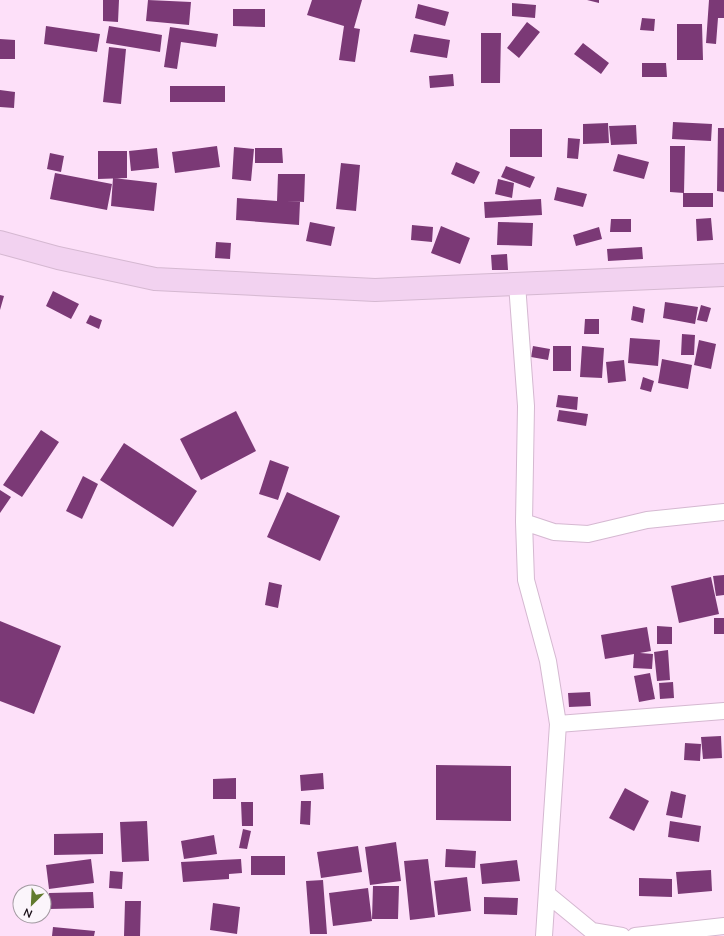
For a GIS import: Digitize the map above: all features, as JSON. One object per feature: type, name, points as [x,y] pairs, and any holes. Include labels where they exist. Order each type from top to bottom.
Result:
[{"type":"street","points":[[0,242],[58,258],[155,279],[375,290],[724,275]]},
{"type":"street","points":[[518,284],[526,406],[524,522],[526,580],[548,661],[558,724],[544,936]]},
{"type":"street","points":[[524,522],[554,532],[588,534],[647,520],[724,512]]},
{"type":"street","points":[[558,724],[724,711]]},
{"type":"street","points":[[547,894],[592,931],[622,936]]},
{"type":"street","points":[[635,936],[724,926]]},
{"type":"building","points":[[103,0],[119,0],[118,22],[103,21]]},
{"type":"building","points":[[148,0],[191,2],[189,25],[146,21]]},
{"type":"building","points":[[312,0],[362,0],[354,28],[360,29],[355,62],[339,60],[344,26],[307,15]]},
{"type":"building","points":[[587,0],[599,0],[599,3]]},
{"type":"building","points":[[709,0],[724,0],[724,18],[718,18],[716,44],[706,43]]},
{"type":"building","points":[[512,3],[536,5],[535,18],[512,16]]},
{"type":"building","points":[[418,4],[449,12],[445,26],[415,18]]},
{"type":"building","points":[[233,9],[265,9],[265,27],[233,26]]},
{"type":"building","points":[[642,18],[655,19],[654,31],[640,30]]},
{"type":"building","points":[[527,22],[540,32],[519,58],[507,48]]},
{"type":"building","points":[[677,24],[702,24],[703,60],[677,60]]},
{"type":"building","points":[[46,26],[100,34],[97,52],[44,44]]},
{"type":"building","points":[[109,26],[162,35],[160,52],[106,43]]},
{"type":"building","points":[[170,27],[218,34],[216,47],[181,42],[177,69],[164,67]]},
{"type":"building","points":[[481,33],[501,33],[500,83],[481,83]]},
{"type":"building","points":[[414,34],[450,40],[447,58],[410,52]]},
{"type":"building","points":[[0,39],[15,40],[15,59],[0,59]]},
{"type":"building","points":[[583,43],[609,63],[601,74],[574,54]]},
{"type":"building","points":[[109,47],[126,49],[121,104],[103,102]]},
{"type":"building","points":[[642,63],[666,63],[667,77],[642,77]]},
{"type":"building","points":[[453,74],[454,86],[430,88],[429,76]]},
{"type":"building","points":[[170,86],[225,86],[225,102],[170,102]]},
{"type":"building","points":[[0,90],[15,92],[14,108],[0,107]]},
{"type":"building","points":[[673,122],[712,124],[711,141],[672,139]]},
{"type":"building","points":[[608,123],[609,143],[583,144],[583,124]]},
{"type":"building","points":[[636,125],[637,144],[611,145],[609,126]]},
{"type":"building","points":[[718,128],[724,128],[724,192],[717,191]]},
{"type":"building","points":[[510,129],[542,129],[542,157],[510,157]]},
{"type":"building","points":[[568,138],[580,139],[578,159],[567,158]]},
{"type":"building","points":[[217,146],[220,167],[175,173],[172,152]]},
{"type":"building","points":[[670,146],[685,146],[684,193],[670,192]]},
{"type":"building","points":[[234,147],[254,149],[251,181],[232,179]]},
{"type":"building","points":[[157,148],[159,168],[131,171],[129,151]]},
{"type":"building","points":[[255,148],[282,148],[283,163],[255,163]]},
{"type":"building","points":[[98,151],[127,151],[127,178],[98,179]]},
{"type":"building","points":[[50,153],[64,156],[61,172],[47,169]]},
{"type":"building","points":[[618,154],[649,162],[644,179],[613,171]]},
{"type":"building","points":[[456,162],[480,172],[474,184],[451,174]]},
{"type":"building","points":[[341,163],[360,165],[356,211],[336,209]]},
{"type":"building","points":[[506,166],[535,177],[530,188],[501,177]]},
{"type":"building","points":[[55,173],[112,184],[107,210],[50,199]]},
{"type":"building","points":[[278,174],[305,174],[304,202],[286,201],[300,202],[299,225],[236,220],[237,198],[277,201]]},
{"type":"building","points":[[113,178],[157,183],[154,211],[111,206]]},
{"type":"building","points":[[498,179],[514,183],[512,198],[495,194]]},
{"type":"building","points":[[557,187],[587,194],[583,207],[554,200]]},
{"type":"building","points":[[683,193],[713,193],[713,207],[683,207]]},
{"type":"building","points":[[541,199],[542,215],[485,218],[484,202]]},
{"type":"building","points":[[711,218],[713,240],[697,241],[696,219]]},
{"type":"building","points":[[611,219],[631,219],[631,232],[610,232]]},
{"type":"building","points":[[310,222],[335,227],[331,246],[306,241]]},
{"type":"building","points":[[498,222],[533,223],[532,246],[497,245]]},
{"type":"building","points":[[412,225],[433,227],[432,242],[411,240]]},
{"type":"building","points":[[441,226],[470,238],[460,264],[431,253]]},
{"type":"building","points":[[599,227],[602,239],[576,246],[573,235]]},
{"type":"building","points":[[216,242],[231,243],[230,259],[215,258]]},
{"type":"building","points":[[642,247],[643,259],[608,261],[607,249]]},
{"type":"building","points":[[507,254],[508,270],[492,270],[491,255]]},
{"type":"building","points":[[53,291],[79,304],[71,319],[46,306]]},
{"type":"building","points":[[0,295],[4,296],[0,310]]},
{"type":"building","points":[[665,302],[698,307],[695,324],[663,318]]},
{"type":"building","points":[[701,305],[711,308],[707,322],[697,320]]},
{"type":"building","points":[[633,306],[645,309],[643,323],[631,320]]},
{"type":"building","points":[[90,315],[102,320],[99,329],[86,323]]},
{"type":"building","points":[[585,319],[599,319],[599,334],[584,334]]},
{"type":"building","points":[[682,334],[695,335],[694,355],[681,355]]},
{"type":"building","points":[[630,338],[660,340],[658,366],[628,363]]},
{"type":"building","points":[[699,340],[716,344],[711,369],[694,365]]},
{"type":"building","points":[[533,346],[550,349],[548,360],[531,357]]},
{"type":"building","points":[[553,346],[571,346],[571,371],[553,371]]},
{"type":"building","points":[[582,346],[604,348],[602,378],[580,377]]},
{"type":"building","points":[[662,359],[692,365],[688,389],[658,383]]},
{"type":"building","points":[[624,360],[626,381],[608,383],[606,362]]},
{"type":"building","points":[[643,377],[654,381],[651,392],[640,389]]},
{"type":"building","points":[[558,395],[578,397],[577,410],[556,407]]},
{"type":"building","points":[[559,410],[588,414],[586,426],[557,421]]},
{"type":"building","points":[[236,411],[256,451],[201,480],[180,439]]},
{"type":"building","points":[[41,430],[59,442],[22,497],[3,485]]},
{"type":"building","points":[[124,443],[197,491],[173,527],[100,480]]},
{"type":"building","points":[[270,460],[289,467],[278,500],[259,494]]},
{"type":"building","points":[[83,476],[98,484],[82,519],[66,511]]},
{"type":"building","points":[[0,490],[11,497],[0,513]]},
{"type":"building","points":[[287,492],[340,516],[320,561],[267,537]]},
{"type":"building","points":[[724,575],[724,595],[716,596],[713,576]]},
{"type":"building","points":[[711,577],[719,614],[679,623],[671,586]]},
{"type":"building","points":[[269,582],[282,585],[278,608],[265,605]]},
{"type":"building","points":[[714,618],[724,618],[724,634],[714,634]]},
{"type":"building","points":[[0,621],[61,646],[34,714],[0,701]]},
{"type":"building","points":[[657,626],[672,627],[672,644],[657,644]]},
{"type":"building","points":[[647,627],[651,651],[640,653],[653,654],[652,669],[633,668],[634,654],[605,659],[601,635]]},
{"type":"building","points":[[668,650],[670,680],[657,681],[654,652]]},
{"type":"building","points":[[650,673],[655,699],[639,702],[634,676]]},
{"type":"building","points":[[673,682],[674,698],[660,699],[659,683]]},
{"type":"building","points":[[590,692],[591,706],[569,707],[568,693]]},
{"type":"building","points":[[721,736],[722,758],[703,759],[701,737]]},
{"type":"building","points":[[685,743],[701,744],[700,761],[684,760]]},
{"type":"building","points":[[436,765],[511,766],[511,821],[436,820]]},
{"type":"building","points":[[323,773],[324,789],[301,791],[300,775]]},
{"type":"building","points":[[236,778],[236,799],[213,799],[213,779]]},
{"type":"building","points":[[625,788],[649,801],[634,831],[609,818]]},
{"type":"building","points":[[671,791],[686,795],[682,818],[666,815]]},
{"type":"building","points":[[301,801],[311,801],[310,825],[300,824]]},
{"type":"building","points":[[241,802],[253,802],[253,826],[242,826]]},
{"type":"building","points":[[147,821],[149,861],[122,862],[120,822]]},
{"type":"building","points":[[670,821],[701,826],[699,842],[668,837]]},
{"type":"building","points":[[243,829],[251,831],[247,849],[239,848]]},
{"type":"building","points":[[103,833],[103,854],[54,855],[54,834]]},
{"type":"building","points":[[214,835],[217,854],[184,859],[181,841]]},
{"type":"building","points":[[396,842],[401,881],[370,885],[365,847]]},
{"type":"building","points":[[358,846],[362,872],[321,878],[317,852]]},
{"type":"building","points":[[446,849],[476,851],[475,868],[445,867]]},
{"type":"building","points":[[251,856],[285,856],[285,875],[251,875]]},
{"type":"building","points":[[91,859],[94,883],[52,889],[52,884],[48,884],[46,865]]},
{"type":"building","points":[[241,859],[242,873],[229,874],[229,879],[183,882],[181,862]]},
{"type":"building","points":[[428,859],[435,917],[410,920],[404,861]]},
{"type":"building","points":[[517,860],[520,881],[482,884],[480,864]]},
{"type":"building","points":[[711,870],[712,891],[678,894],[676,872]]},
{"type":"building","points":[[110,871],[123,872],[122,889],[109,888]]},
{"type":"building","points":[[467,877],[471,911],[438,915],[434,881]]},
{"type":"building","points":[[639,878],[672,879],[672,897],[639,896]]},
{"type":"building","points":[[323,880],[327,934],[310,934],[306,881]]},
{"type":"building","points":[[373,886],[399,886],[398,919],[372,919]]},
{"type":"building","points":[[368,888],[372,921],[333,926],[329,893]]},
{"type":"building","points":[[93,892],[94,908],[52,909],[52,893]]},
{"type":"building","points":[[484,897],[518,898],[517,915],[484,914]]},
{"type":"building","points":[[125,901],[141,901],[140,936],[124,936]]},
{"type":"building","points":[[213,903],[240,907],[237,934],[210,930]]},
{"type":"building","points":[[53,927],[95,931],[94,936],[52,936]]}]
